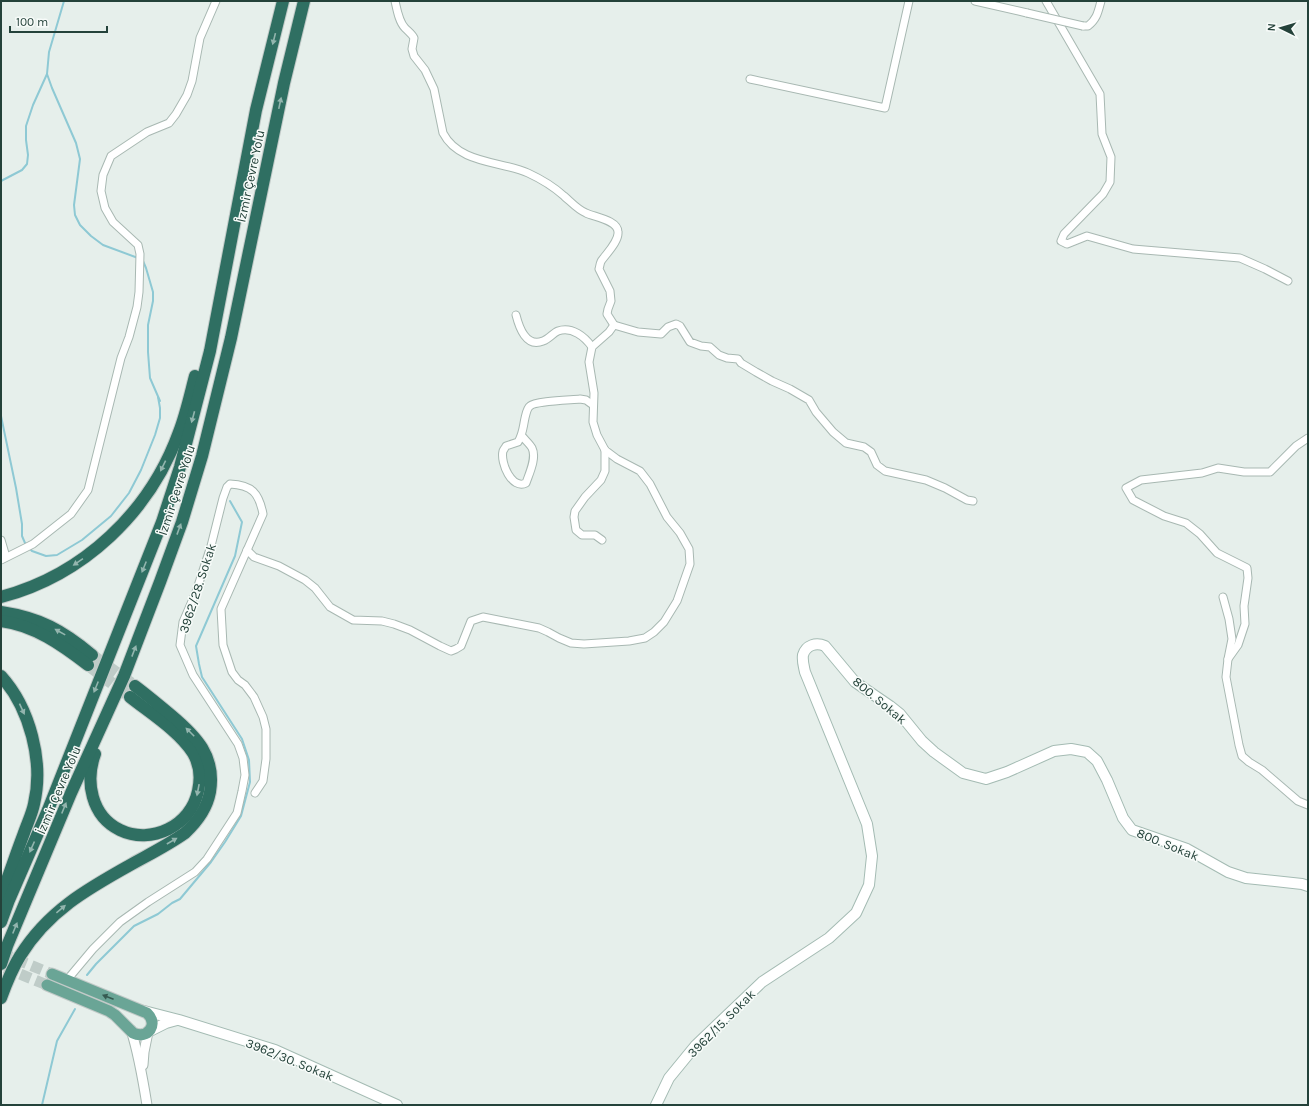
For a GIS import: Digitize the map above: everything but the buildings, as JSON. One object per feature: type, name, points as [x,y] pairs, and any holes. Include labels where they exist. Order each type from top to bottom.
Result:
[{"type":"highway","name":"İzmir Çevre Yolu","points":[[1,922],[48,810],[162,522],[182,460],[210,351],[256,110],[283,1]]},
{"type":"highway","name":"İzmir Çevre Yolu","points":[[1,964],[70,793],[124,676],[182,522],[202,456],[231,338],[284,83],[304,1]]},
{"type":"highway","points":[[1,597],[27,589],[50,578],[95,550],[116,532],[150,490],[163,468],[179,432],[192,390],[231,242]]},
{"type":"highway","points":[[1,612],[18,615],[44,624],[72,639],[90,660],[27,627],[1,621]]},
{"type":"highway","points":[[1,676],[15,694],[32,736],[36,757],[38,782],[34,805],[1,896]]},
{"type":"highway","points":[[1,998],[8,979],[20,956],[50,918],[80,894],[185,833],[206,806],[210,787],[210,769],[202,747],[197,739],[185,727],[133,691],[183,741],[192,753],[197,762],[200,780],[196,798],[190,812],[179,823],[161,832],[137,834],[119,830],[100,813],[92,794],[90,778],[92,764],[124,676]]},
{"type":"main road","name":"800. Sokak","points":[[762,982],[829,938],[856,913],[869,885],[872,856],[867,824],[803,665],[803,655],[807,648],[818,643],[825,646],[831,652],[855,682],[900,714],[922,741],[934,752],[963,773],[986,779],[1007,772],[1054,751],[1071,749],[1087,752],[1097,761],[1107,780],[1123,818],[1132,830],[1187,849],[1228,872],[1246,878],[1302,884],[1308,886]]},
{"type":"main road","points":[[52,974],[144,1011],[150,1016],[152,1022],[152,1028],[148,1032]]},
{"type":"main road","name":"3962/15. Sokak","points":[[656,1105],[669,1078],[696,1045],[762,982]]},
{"type":"main road","points":[[47,985],[109,1011],[131,1030],[140,1035],[166,1022],[179,1020]]},
{"type":"main road","points":[[131,1030],[128,1021],[131,1015],[136,1011],[144,1011]]},
{"type":"main road","name":"3962/30. Sokak","points":[[144,1011],[179,1020],[275,1050],[397,1105]]},
{"type":"street","points":[[1,540],[4,559],[25,549],[70,514],[88,490],[121,358],[129,337],[137,307],[139,292],[140,258],[138,245],[113,222],[105,208],[102,191],[103,175],[111,156],[147,132],[169,123],[176,114],[187,95],[192,81],[200,38],[216,1]]},
{"type":"street","points":[[395,1],[399,18],[414,38],[412,49],[414,56],[430,79],[434,89],[443,133],[446,139],[462,152],[483,161],[527,173],[543,181],[562,194],[584,213],[612,223],[617,228],[617,238],[602,260],[599,269],[610,291],[611,301],[608,314],[614,325],[638,332],[661,334],[668,327],[676,324],[680,326],[690,342],[701,346],[710,347],[719,355],[727,358],[738,359],[741,363],[761,375],[809,400],[816,412],[833,432],[846,443],[864,447],[871,452],[877,465],[885,471],[926,480],[967,500],[973,501]]},
{"type":"street","points":[[750,79],[885,108],[909,1]]},
{"type":"street","points":[[975,1],[1088,26],[1094,22],[1101,1]]},
{"type":"street","points":[[1046,1],[1100,94],[1102,134],[1111,157],[1110,182],[1102,194],[1064,234],[1061,241],[1067,244],[1087,236],[1133,249],[1240,258],[1266,269],[1288,281]]},
{"type":"street","points":[[516,315],[519,328],[525,338],[535,343],[542,342],[557,331],[567,330],[578,333],[586,338],[592,347]]},
{"type":"street","points":[[602,540],[595,535],[582,535],[576,530],[574,517],[575,511],[585,497],[601,480],[605,471],[604,450],[593,422],[594,393],[589,362],[592,347],[609,332],[614,325]]},
{"type":"street","points":[[522,436],[532,448],[534,453],[526,483],[522,485],[517,484],[508,474],[504,462],[503,452],[506,446],[518,442],[522,436],[525,418],[529,407],[533,404],[580,399],[586,400],[593,405]]},
{"type":"street","points":[[1228,659],[1238,645],[1245,624],[1244,606],[1248,578],[1247,568],[1217,553],[1200,534],[1186,524],[1164,516],[1133,500],[1126,488],[1141,480],[1202,473],[1218,468],[1244,472],[1270,472],[1296,446],[1308,438]]},
{"type":"street","points":[[247,550],[254,556],[279,566],[305,580],[315,588],[330,607],[353,620],[382,621],[394,624],[410,630],[452,651],[461,646],[471,621],[482,617],[539,628],[570,643],[584,644],[640,640],[654,632],[664,622],[677,601],[690,564],[690,549],[680,533],[666,517],[650,484],[640,471],[604,450]]},
{"type":"street","name":"3962/28. Sokak","points":[[66,980],[93,949],[120,922],[195,872],[208,859],[237,813],[244,775],[243,758],[238,744],[193,675],[180,645],[183,622],[196,592],[224,498],[230,484],[241,484],[252,490],[261,503],[263,514],[221,609],[222,645],[232,672],[254,697],[263,717],[266,729],[264,781],[255,793]]},
{"type":"street","points":[[1223,597],[1229,619],[1232,639],[1226,677],[1242,756],[1262,770],[1298,801],[1308,805]]},
{"type":"street","points":[[131,1030],[143,1076],[147,1105]]},
{"type":"street","points":[[143,1076],[144,1052],[148,1032]]},
{"type":"waterway","points":[[1,181],[22,170],[27,164],[28,155],[26,126],[33,105],[47,74],[49,52],[64,1]]},
{"type":"waterway","points":[[47,74],[76,143],[80,159],[74,205],[75,215],[80,225],[103,245],[138,258]]},
{"type":"waterway","points":[[143,261],[153,292],[153,301],[148,325],[150,378],[160,401]]},
{"type":"waterway","points":[[1,416],[16,488],[22,524],[22,536],[25,543],[32,551],[46,556],[57,555],[82,540],[111,516],[129,493],[141,470],[155,435],[160,418],[158,397]]},
{"type":"waterway","points":[[87,975],[134,926],[158,914],[172,903],[180,899],[211,862],[241,816],[250,782],[249,760],[242,739],[202,677],[196,646],[235,556],[242,522],[230,501]]},
{"type":"waterway","points":[[42,1105],[57,1041],[75,1009]]},
{"type":"tunnel","points":[[92,655],[135,686]]},
{"type":"tunnel","points":[[88,665],[130,697]]},
{"type":"tunnel","points":[[1,953],[52,974]]},
{"type":"tunnel","points":[[5,968],[47,985]]}]
